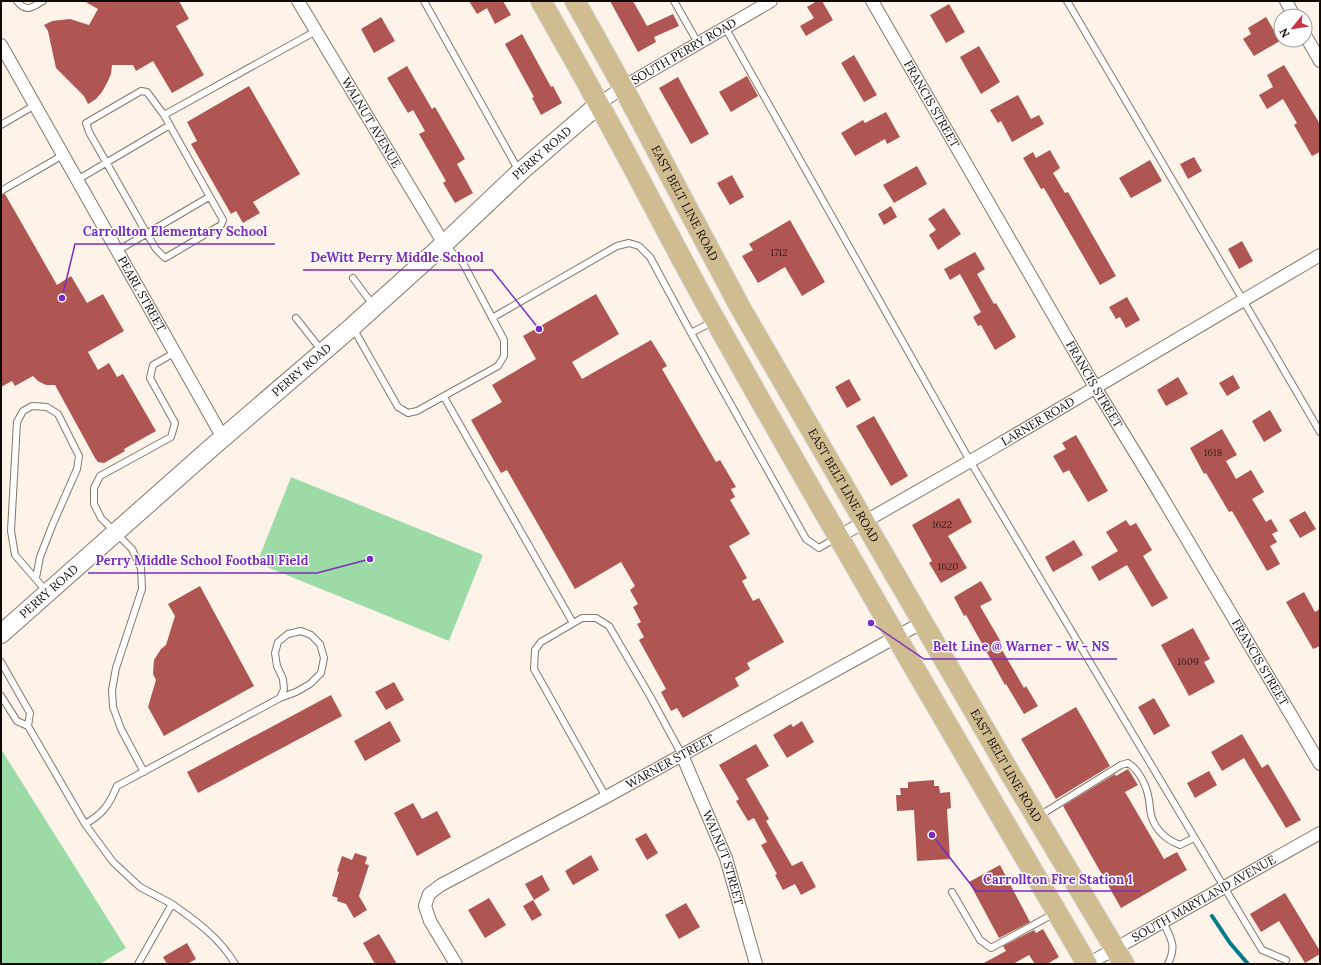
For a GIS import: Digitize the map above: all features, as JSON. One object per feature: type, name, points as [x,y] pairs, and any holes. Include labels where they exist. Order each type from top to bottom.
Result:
[{"type":"main road","points":[[541,1],[600,104],[674,246],[715,320],[838,537],[1087,964]]},
{"type":"main road","name":"EAST BELT LINE ROAD","points":[[574,1],[623,86],[740,307],[1036,818],[1119,956]]},
{"type":"street","name":"WALNUT AVENUE","points":[[298,1],[444,244]]},
{"type":"street","name":"SOUTH PERRY ROAD","points":[[600,104],[623,86],[770,1]]},
{"type":"street","name":"FRANCIS STREET","points":[[872,1],[1094,387],[1160,494],[1320,764]]},
{"type":"street","name":"PEARL STREET","points":[[1,45],[223,438]]},
{"type":"street","points":[[1312,48],[1320,61]]},
{"type":"street","name":"PERRY ROAD","points":[[1,634],[223,438],[353,326],[444,244],[520,172],[600,104]]},
{"type":"street","name":"LARNER ROAD","points":[[838,537],[1320,255]]},
{"type":"street","name":"WARNER STREET","points":[[456,964],[430,921],[425,906],[429,894],[441,885],[606,797],[923,622]]},
{"type":"street","name":"WALNUT STREET","points":[[682,755],[726,858],[756,964]]},
{"type":"street","name":"SOUTH MARYLAND AVENUE","points":[[1087,964],[1119,956],[1163,922],[1320,833]]},
{"type":"lane","points":[[17,1],[24,8],[31,8],[43,1]]},
{"type":"lane","points":[[424,1],[520,172]]},
{"type":"lane","points":[[674,1],[698,43]]},
{"type":"lane","points":[[1067,1],[1244,300],[1320,432]]},
{"type":"lane","points":[[725,27],[970,461],[1194,838],[1262,950],[1286,960]]},
{"type":"lane","points":[[164,115],[316,31]]},
{"type":"lane","points":[[141,91],[147,92],[170,125],[223,220],[221,225],[166,258],[156,249],[147,234],[89,132],[86,123],[141,91]]},
{"type":"lane","points":[[1,125],[35,105]]},
{"type":"lane","points":[[77,180],[170,125]]},
{"type":"lane","points":[[1,191],[63,155]]},
{"type":"lane","points":[[117,251],[209,197]]},
{"type":"lane","points":[[492,318],[617,246],[629,243],[639,246],[650,257],[806,540],[819,548],[838,537]]},
{"type":"lane","points":[[353,326],[398,407],[408,413],[417,411],[444,397],[498,366],[504,356],[504,340],[463,263],[444,244]]},
{"type":"lane","points":[[353,278],[375,306]]},
{"type":"lane","points":[[296,318],[323,352]]},
{"type":"lane","points":[[691,333],[715,320]]},
{"type":"lane","points":[[144,772],[121,729],[113,707],[112,690],[116,668],[142,589],[141,568],[132,549],[101,518],[94,504],[94,488],[100,476],[170,437],[175,424],[150,378],[153,365],[174,353]]},
{"type":"lane","points":[[444,397],[573,623]]},
{"type":"lane","points":[[36,578],[40,557],[77,469],[79,456],[58,414],[47,407],[32,406],[23,411],[17,422],[11,531],[15,555],[48,593]]},
{"type":"lane","points":[[606,797],[534,669],[535,650],[541,642],[582,618],[596,618],[609,626],[650,696],[682,755]]},
{"type":"lane","points":[[85,824],[98,817],[112,799],[117,786],[280,698],[296,692],[310,684],[321,673],[324,658],[320,644],[311,635],[301,631],[288,634],[278,642],[275,653],[277,666],[283,679],[284,689],[280,698]]},
{"type":"lane","points":[[1,662],[30,713],[28,726]]},
{"type":"lane","points":[[1,696],[18,721],[28,726],[85,824],[113,862],[140,887],[172,904],[203,926],[229,954],[235,964]]},
{"type":"lane","points":[[1036,818],[1121,765],[1128,763],[1135,768],[1145,784],[1152,818],[1161,834],[1170,841],[1180,845],[1194,838]]},
{"type":"lane","points":[[952,892],[980,940],[991,948],[1056,912]]},
{"type":"lane","points":[[138,964],[172,904]]},
{"type":"lane","points":[[1163,922],[1173,943],[1173,954],[1168,964]]},
{"type":"green space","points":[[291,477],[483,555],[449,641],[257,563]]},
{"type":"green space","points":[[1,749],[126,948],[100,964],[1,964]]},
{"type":"building","points":[[84,1],[179,1],[189,19],[176,26],[204,75],[172,93],[153,61],[136,71],[133,65],[112,65],[111,74],[102,92],[96,99],[88,104],[84,96],[56,68],[48,31],[44,25],[52,21],[70,19],[89,25],[98,9]]},
{"type":"building","points":[[469,1],[503,1],[511,15],[495,24],[487,8],[477,14]]},
{"type":"building","points":[[610,1],[633,1],[647,26],[673,14],[679,26],[654,37],[656,42],[638,52]]},
{"type":"building","points":[[817,1],[822,1],[833,20],[806,36],[800,26],[814,18],[807,7]]},
{"type":"building","points":[[949,4],[965,32],[946,43],[930,15]]},
{"type":"building","points":[[381,17],[395,41],[374,53],[361,29]]},
{"type":"building","points":[[1266,17],[1273,29],[1273,45],[1254,56],[1243,39],[1251,34],[1248,28]]},
{"type":"building","points":[[522,34],[551,87],[553,86],[562,103],[541,115],[532,98],[534,97],[505,44]]},
{"type":"building","points":[[979,46],[1000,82],[981,94],[960,57]]},
{"type":"building","points":[[854,55],[877,95],[864,102],[841,63]]},
{"type":"building","points":[[1284,65],[1320,124],[1320,152],[1312,156],[1294,125],[1297,123],[1283,99],[1267,109],[1259,95],[1273,87],[1267,75]]},
{"type":"building","points":[[407,66],[432,109],[435,107],[465,159],[457,164],[473,193],[455,203],[443,183],[446,181],[419,134],[425,131],[413,110],[408,113],[387,78]]},
{"type":"building","points":[[747,76],[758,96],[731,112],[719,92]]},
{"type":"building","points":[[678,77],[709,134],[691,144],[659,88]]},
{"type":"building","points":[[249,86],[300,174],[253,202],[260,213],[243,223],[236,211],[231,214],[191,144],[197,141],[187,122]]},
{"type":"building","points":[[1018,95],[1031,119],[1039,115],[1044,124],[1012,142],[1001,121],[998,123],[990,110]]},
{"type":"building","points":[[886,112],[900,137],[887,144],[885,139],[855,156],[841,133],[863,120],[865,123]]},
{"type":"building","points":[[1050,150],[1060,168],[1053,173],[1065,193],[1068,192],[1116,276],[1100,285],[1044,188],[1041,189],[1023,158],[1033,152],[1036,158]]},
{"type":"building","points":[[1194,157],[1202,171],[1188,179],[1180,164]]},
{"type":"building","points":[[1150,160],[1162,181],[1131,198],[1119,178]]},
{"type":"building","points":[[917,166],[927,184],[894,203],[883,185]]},
{"type":"building","points":[[732,175],[744,197],[730,205],[717,183]]},
{"type":"building","points":[[5,194],[57,285],[71,276],[87,303],[103,294],[124,331],[88,352],[98,370],[109,363],[117,377],[123,374],[156,431],[124,449],[125,451],[104,463],[98,462],[95,458],[55,385],[46,385],[38,381],[33,376],[15,386],[12,381],[1,387],[1,195]]},
{"type":"building","points":[[891,206],[897,217],[884,225],[878,214]]},
{"type":"building","points":[[944,208],[961,234],[938,250],[929,235],[936,230],[928,219]]},
{"type":"building","points":[[790,220],[825,282],[802,296],[785,267],[758,283],[742,256],[753,250],[749,244]]},
{"type":"building","points":[[1242,241],[1253,261],[1239,269],[1228,249]]},
{"type":"building","points":[[975,252],[985,269],[977,274],[994,304],[996,303],[1016,337],[995,350],[981,325],[978,326],[973,317],[981,312],[960,274],[950,280],[944,269]]},
{"type":"building","points":[[596,294],[619,334],[572,362],[582,379],[651,340],[667,366],[662,369],[716,462],[720,460],[736,487],[731,489],[735,497],[730,500],[750,534],[729,546],[747,578],[742,581],[753,601],[759,598],[784,642],[747,663],[750,669],[735,678],[739,686],[683,718],[677,708],[671,711],[661,692],[666,689],[639,640],[644,637],[637,624],[641,622],[633,607],[638,604],[630,590],[635,586],[621,562],[575,589],[507,470],[501,473],[471,420],[502,402],[492,385],[536,359],[523,336]]},
{"type":"building","points":[[1127,297],[1140,320],[1126,328],[1120,317],[1116,319],[1109,307]]},
{"type":"building","points":[[1233,375],[1240,388],[1227,396],[1219,383]]},
{"type":"building","points":[[1178,377],[1188,394],[1166,406],[1157,390]]},
{"type":"building","points":[[849,379],[861,400],[847,408],[835,387]]},
{"type":"building","points":[[1270,410],[1282,431],[1264,442],[1252,421]]},
{"type":"building","points":[[874,416],[908,476],[891,486],[856,426]]},
{"type":"building","points":[[1222,429],[1237,455],[1226,461],[1236,479],[1251,470],[1264,492],[1252,499],[1266,522],[1271,519],[1278,531],[1272,534],[1277,542],[1270,546],[1280,564],[1267,571],[1232,511],[1229,512],[1206,473],[1204,474],[1190,448]]},
{"type":"building","points":[[1076,435],[1108,491],[1088,502],[1069,470],[1063,473],[1053,456],[1066,449],[1062,443]]},
{"type":"building","points":[[959,498],[972,522],[948,536],[967,568],[941,583],[929,563],[932,561],[912,525]]},
{"type":"building","points":[[1305,511],[1316,529],[1300,538],[1289,520]]},
{"type":"building","points":[[1126,520],[1130,526],[1136,523],[1152,550],[1143,556],[1168,598],[1152,607],[1127,565],[1099,581],[1091,567],[1118,551],[1106,532]]},
{"type":"building","points":[[1074,540],[1083,555],[1053,572],[1045,557]]},
{"type":"building","points":[[981,581],[992,600],[980,606],[1001,642],[998,643],[1024,688],[1026,686],[1038,706],[1024,714],[1006,684],[1005,685],[966,615],[964,616],[954,597]]},
{"type":"building","points":[[200,586],[254,686],[164,736],[148,707],[156,680],[153,674],[154,660],[161,649],[166,645],[175,616],[168,604]]},
{"type":"building","points":[[1304,592],[1315,612],[1320,609],[1320,646],[1313,649],[1286,602]]},
{"type":"building","points":[[1193,628],[1210,659],[1204,662],[1215,682],[1189,696],[1161,645]]},
{"type":"building","points":[[394,682],[404,700],[386,710],[375,692]]},
{"type":"building","points":[[331,695],[342,716],[198,793],[187,772]]},
{"type":"building","points":[[1154,698],[1170,726],[1154,735],[1138,707]]},
{"type":"building","points":[[1076,707],[1110,766],[1056,799],[1021,739]]},
{"type":"building","points":[[390,721],[401,741],[365,761],[354,741]]},
{"type":"building","points":[[802,721],[814,742],[787,758],[773,735],[791,724],[793,727]]},
{"type":"building","points":[[1242,734],[1262,768],[1268,764],[1301,820],[1286,828],[1244,758],[1222,771],[1211,752]]},
{"type":"building","points":[[756,744],[769,766],[746,779],[769,819],[766,821],[792,866],[802,861],[816,887],[801,895],[795,884],[783,890],[775,875],[777,874],[761,845],[767,842],[754,818],[748,821],[736,801],[739,799],[719,765]]},
{"type":"building","points":[[1128,769],[1138,785],[1125,792],[1164,859],[1177,852],[1187,870],[1121,908],[1063,806],[1115,774],[1116,776]]},
{"type":"building","points":[[1209,771],[1217,785],[1195,798],[1187,783]]},
{"type":"building","points":[[934,780],[934,786],[939,786],[940,793],[950,792],[951,808],[947,809],[950,859],[917,861],[914,810],[897,811],[896,795],[901,795],[900,788],[908,788],[908,782]]},
{"type":"building","points":[[413,803],[422,819],[437,811],[451,837],[417,856],[394,813]]},
{"type":"building","points":[[646,833],[658,853],[647,860],[635,839]]},
{"type":"building","points":[[355,853],[367,857],[365,864],[369,865],[359,896],[367,910],[354,918],[346,904],[337,901],[338,898],[332,896],[339,872],[337,871],[342,856],[352,860]]},
{"type":"building","points":[[591,855],[599,870],[573,885],[565,871]]},
{"type":"building","points":[[1000,865],[1030,922],[999,938],[969,882]]},
{"type":"building","points":[[542,875],[550,890],[534,900],[525,884]]},
{"type":"building","points":[[1285,893],[1320,951],[1320,954],[1305,963],[1279,921],[1261,932],[1250,914]]},
{"type":"building","points":[[489,898],[506,925],[485,938],[468,910]]},
{"type":"building","points":[[533,900],[542,915],[532,921],[523,906]]},
{"type":"building","points":[[686,903],[700,927],[679,939],[665,915]]},
{"type":"building","points":[[1043,929],[1059,957],[1047,964],[1035,964],[1029,955],[1013,964],[982,964],[1006,951],[1003,946],[1034,930],[1036,933]]},
{"type":"building","points":[[379,934],[397,964],[375,964],[363,943]]},
{"type":"building","points":[[187,943],[196,959],[187,964],[167,964],[163,957]]},
{"type":"waterway","points":[[1212,916],[1230,943],[1248,964]]},
{"type":"place","name":"Carrollton Elementary School","points":[[62,298]]},
{"type":"place","name":"DeWitt Perry Middle School","points":[[539,329]]},
{"type":"place","name":"Perry Middle School Football Field","points":[[370,559]]},
{"type":"place","name":"Belt Line @ Warner - W - NS","points":[[871,623]]},
{"type":"place","name":"Carrollton Fire Station 1","points":[[932,835]]}]
